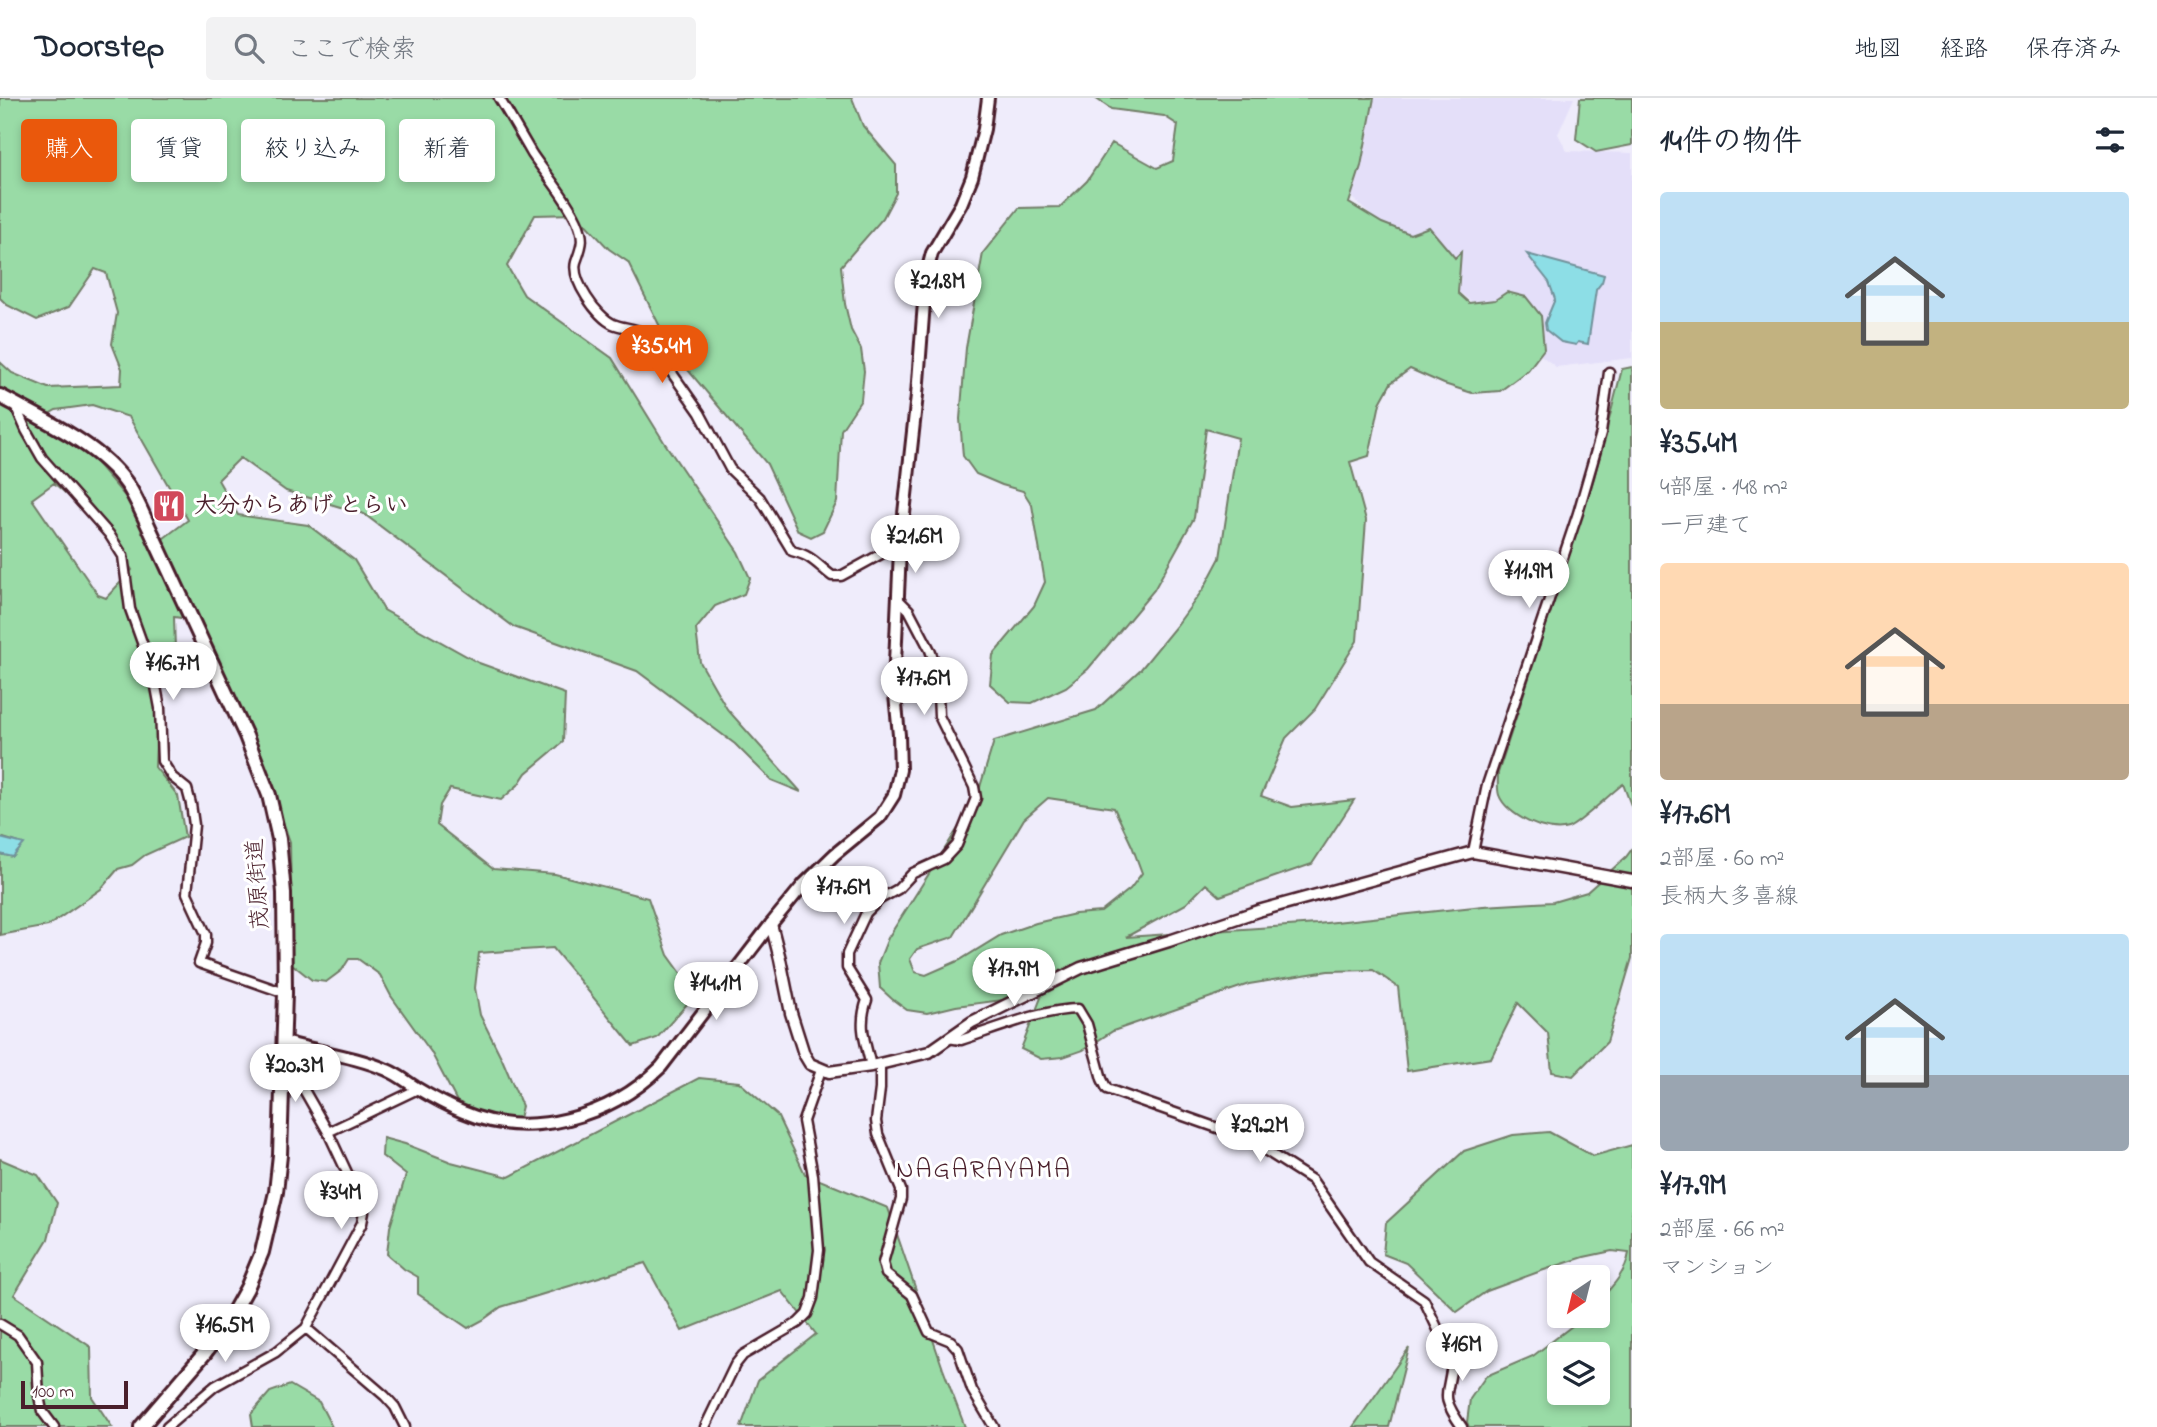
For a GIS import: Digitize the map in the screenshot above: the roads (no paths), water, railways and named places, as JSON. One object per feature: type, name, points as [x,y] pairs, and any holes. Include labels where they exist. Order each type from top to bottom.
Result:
[{"type":"main road","points":[[284,1042],[388,1070],[418,1089],[479,1118],[517,1124],[557,1121],[606,1107],[645,1083],[661,1068],[804,884],[880,817],[894,795],[900,770],[894,685],[900,550],[917,395],[926,276],[932,253],[961,204],[972,177],[984,129],[988,98]]},
{"type":"main road","name":"茂原街道","points":[[0,396],[96,453],[127,484],[141,508],[231,703],[269,795],[279,839],[284,894],[284,1042],[278,1173],[262,1252],[238,1306],[218,1336],[141,1427]]},
{"type":"street","points":[[499,98],[578,223],[583,238],[575,274],[579,286],[611,323],[644,333],[700,413],[730,469],[761,498],[792,551],[806,554],[832,576],[841,576],[883,552],[900,550]]},
{"type":"street","points":[[1473,852],[1487,785],[1578,513],[1601,433],[1609,372]]},
{"type":"street","points":[[14,404],[42,458],[109,534],[123,556],[130,609],[154,676],[160,708],[162,761],[172,777],[187,789],[191,804],[194,825],[187,893],[206,934],[206,943],[199,963],[285,993]]},
{"type":"street","points":[[898,599],[909,610],[930,650],[937,670],[939,716],[974,787],[976,798],[957,845],[944,859],[914,873],[866,913],[847,954],[847,968],[867,1000],[862,1027],[876,1065],[880,1089],[876,1121],[878,1134],[901,1190],[901,1199],[883,1263],[886,1274],[912,1295],[929,1332],[951,1341],[958,1349],[972,1390],[994,1427]]},
{"type":"street","points":[[771,924],[791,1013],[804,1054],[810,1064],[821,1070],[839,1072],[929,1052],[972,1022],[1081,968],[1258,911],[1473,852],[1632,881]]},
{"type":"street","points":[[948,1038],[961,1040],[1041,1015],[1078,1009],[1087,1024],[1107,1089],[1246,1138],[1312,1180],[1369,1262],[1424,1300],[1452,1359],[1446,1400],[1462,1427]]},
{"type":"street","points":[[167,1427],[215,1386],[276,1352],[306,1328],[362,1223],[364,1212],[328,1132],[304,1090],[283,1061]]},
{"type":"street","points":[[705,1427],[735,1365],[743,1355],[798,1322],[807,1314],[813,1298],[819,1250],[813,1175],[803,1121],[821,1070]]},
{"type":"street","points":[[328,1132],[418,1089]]},
{"type":"street","points":[[0,1324],[18,1335],[37,1362],[42,1411],[54,1427]]},
{"type":"street","points":[[306,1328],[385,1396],[395,1407],[405,1427]]},
{"type":"water","points":[[1527,254],[1604,275],[1596,290],[1588,344],[1561,342],[1546,330],[1545,323],[1555,299],[1549,282]]},
{"type":"water","points":[[0,838],[24,844],[13,857],[0,854]]},
{"type":"place","name":"大分からあげ とらい","points":[[169,506]]},
{"type":"district","name":"NAGARAYAMA","points":[[984,1171]]}]
